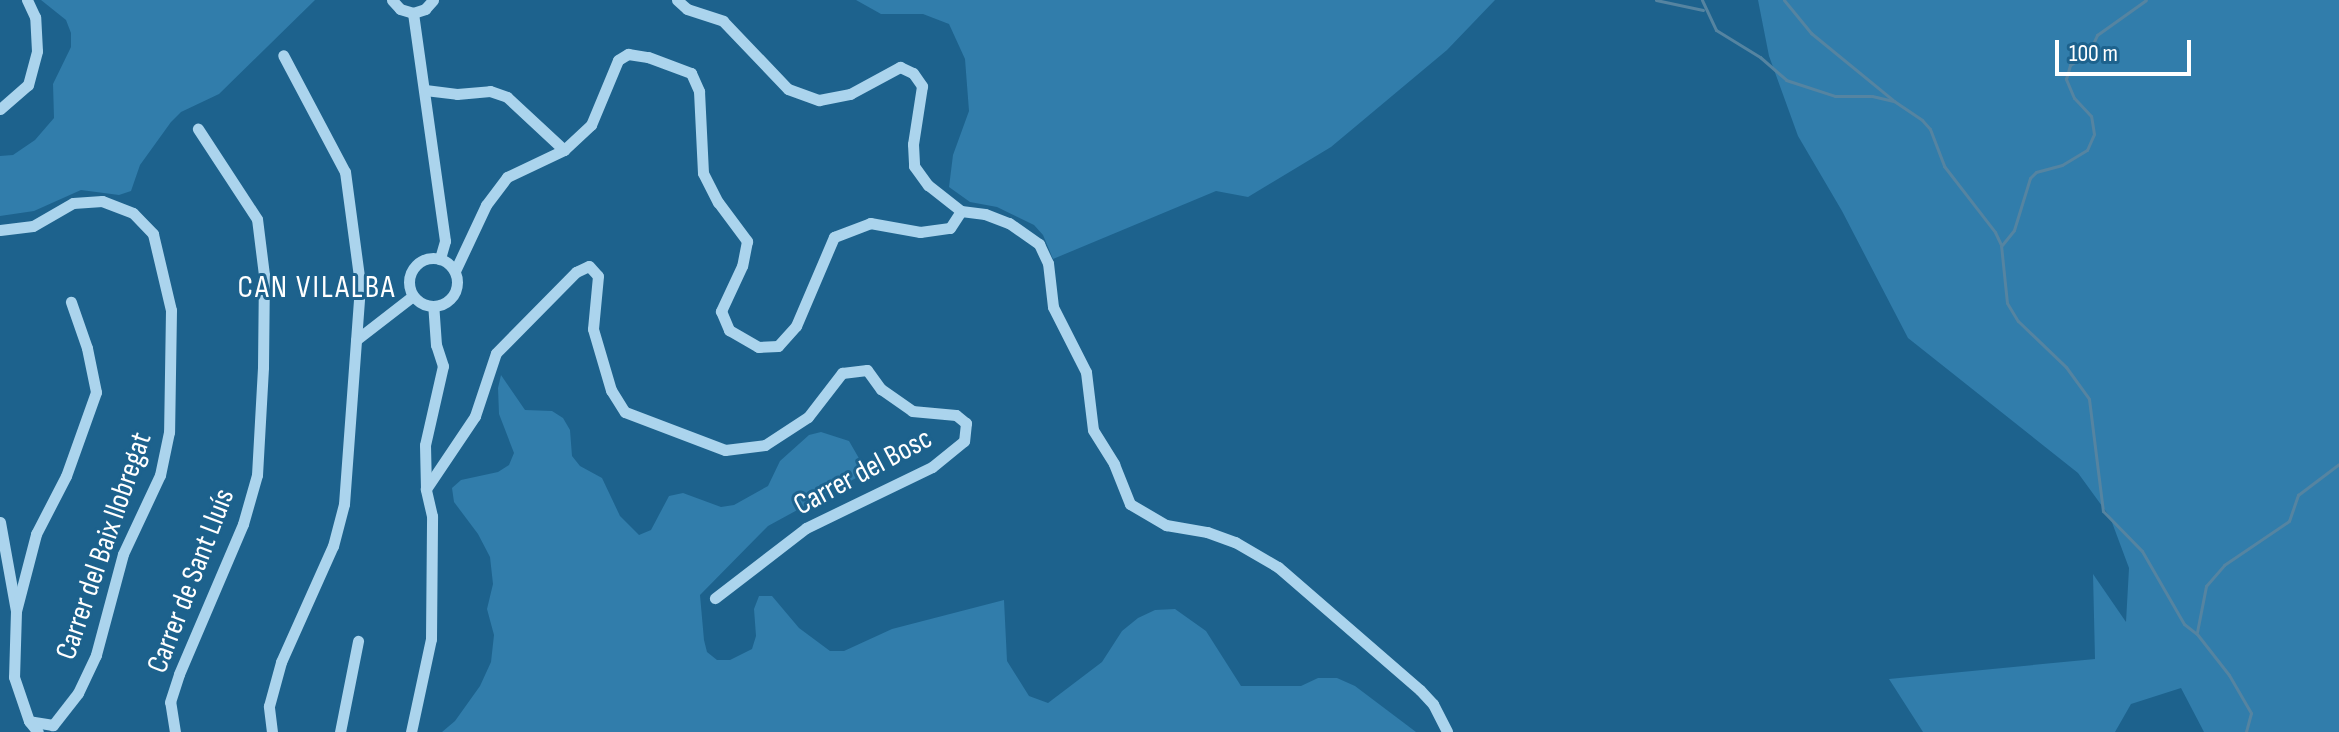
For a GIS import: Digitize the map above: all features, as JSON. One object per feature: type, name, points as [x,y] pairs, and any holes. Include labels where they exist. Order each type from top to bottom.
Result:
[{"type":"street","points":[[0,109],[28,85],[37,51],[35,17],[27,0]]},
{"type":"street","points":[[392,0],[400,9],[413,13],[425,9],[433,0]]},
{"type":"street","points":[[677,0],[687,9],[723,21],[788,89],[819,100],[850,94],[900,67],[913,73],[922,86],[913,144],[914,166],[928,185],[961,211],[985,214],[1009,223],[1039,244],[1048,263],[1053,307],[1086,372],[1093,430],[1114,464],[1130,504],[1166,525],[1207,532],[1235,542],[1278,567],[1420,690],[1433,704],[1447,732]]},
{"type":"street","points":[[413,13],[445,241],[440,259]]},
{"type":"street","points":[[433,306],[453,295],[455,271],[486,205],[507,177],[564,150],[591,125],[618,60],[628,54],[648,57],[691,73],[699,91],[703,173],[718,202],[747,241],[742,266],[721,311],[729,330],[758,347],[778,346],[796,326],[834,237],[870,223],[920,232],[950,228],[961,211]]},
{"type":"street","points":[[272,732],[269,706],[281,662],[333,546],[344,504],[360,284],[345,172],[283,55]]},
{"type":"street","points":[[425,90],[457,94],[490,91],[507,97],[564,150]]},
{"type":"street","name":"Carrer de Sant Lluís","points":[[175,732],[170,702],[243,524],[257,475],[263,367],[264,275],[257,219],[198,129]]},
{"type":"street","name":"Carrer del Baix llobregat","points":[[0,230],[33,226],[73,203],[102,201],[133,213],[153,234],[171,310],[170,419],[160,475],[123,554],[96,655],[78,693],[53,725],[29,721]]},
{"type":"street","points":[[433,306],[413,296],[409,282],[413,268],[425,259],[440,259],[455,271]]},
{"type":"street","name":"Carrer del Bosc","points":[[426,489],[475,416],[496,353],[576,272],[589,266],[598,276],[593,329],[611,390],[625,412],[725,450],[765,445],[808,417],[842,373],[867,370],[881,389],[912,411],[956,415],[966,423],[964,441],[932,467],[806,528],[715,598]]},
{"type":"street","points":[[356,340],[413,296]]},
{"type":"street","points":[[16,611],[36,534],[71,464],[96,392],[87,348],[71,302]]},
{"type":"street","points":[[411,732],[431,639],[432,516],[426,489],[425,445],[443,366],[436,345],[433,306]]},
{"type":"street","points":[[0,522],[16,611],[14,677],[29,721],[38,732]]},
{"type":"street","points":[[340,732],[358,641]]},
{"type":"shaded area","points":[[41,0],[315,0],[219,94],[181,112],[171,122],[140,165],[131,191],[119,195],[81,190],[34,211],[0,216],[0,156],[13,155],[35,140],[54,118],[53,84],[71,47],[71,33],[66,20]]},
{"type":"shaded area","points":[[856,0],[1495,0],[1447,50],[1331,147],[1248,197],[1216,191],[1053,259],[1043,235],[1034,225],[997,207],[970,202],[949,187],[953,155],[969,111],[965,59],[949,24],[923,14],[881,14]]},
{"type":"shaded area","points":[[1758,0],[2339,0],[2339,732],[2204,732],[2181,688],[2131,704],[2115,732],[1923,732],[1889,679],[2095,659],[2093,574],[2126,622],[2129,568],[2110,517],[2078,473],[1908,338],[1842,211],[1798,136],[1769,56]]},
{"type":"shaded area","points":[[501,375],[525,410],[552,411],[563,418],[570,430],[572,456],[580,466],[602,478],[620,516],[639,535],[651,530],[669,496],[683,493],[721,507],[734,505],[768,486],[780,461],[809,435],[821,432],[849,441],[864,467],[856,478],[768,526],[700,595],[707,652],[717,660],[730,660],[752,649],[756,636],[754,609],[759,596],[772,596],[799,628],[830,651],[844,651],[892,629],[1004,600],[1007,661],[1029,696],[1048,703],[1102,662],[1122,631],[1138,618],[1155,610],[1175,609],[1206,631],[1241,686],[1301,686],[1318,678],[1337,678],[1355,686],[1416,732],[442,732],[455,721],[480,686],[491,662],[494,635],[487,609],[493,584],[490,557],[478,534],[454,502],[452,488],[461,480],[498,472],[509,465],[514,453],[499,414]]},
{"type":"waterway","points":[[1656,0],[1703,10]]},
{"type":"waterway","points":[[1702,0],[1716,30],[1760,57],[1786,80],[1835,96],[1872,96],[1894,101],[1930,129],[1944,166],[1995,232],[2001,245],[2007,303],[2018,321],[2066,367],[2089,399],[2103,511],[2142,551],[2184,624],[2197,634],[2229,675],[2251,713],[2246,732]]},
{"type":"waterway","points":[[1784,0],[1811,33],[1893,100]]},
{"type":"waterway","points":[[2002,245],[2014,230],[2030,178],[2036,172],[2062,165],[2087,150],[2094,134],[2091,116],[2074,98],[2066,79],[2070,65],[2089,53],[2097,35],[2146,0]]},
{"type":"waterway","points":[[2197,632],[2206,586],[2224,565],[2289,521],[2298,495],[2339,464]]},
{"type":"district","name":"CAN VILALBA","points":[[317,288]]}]
